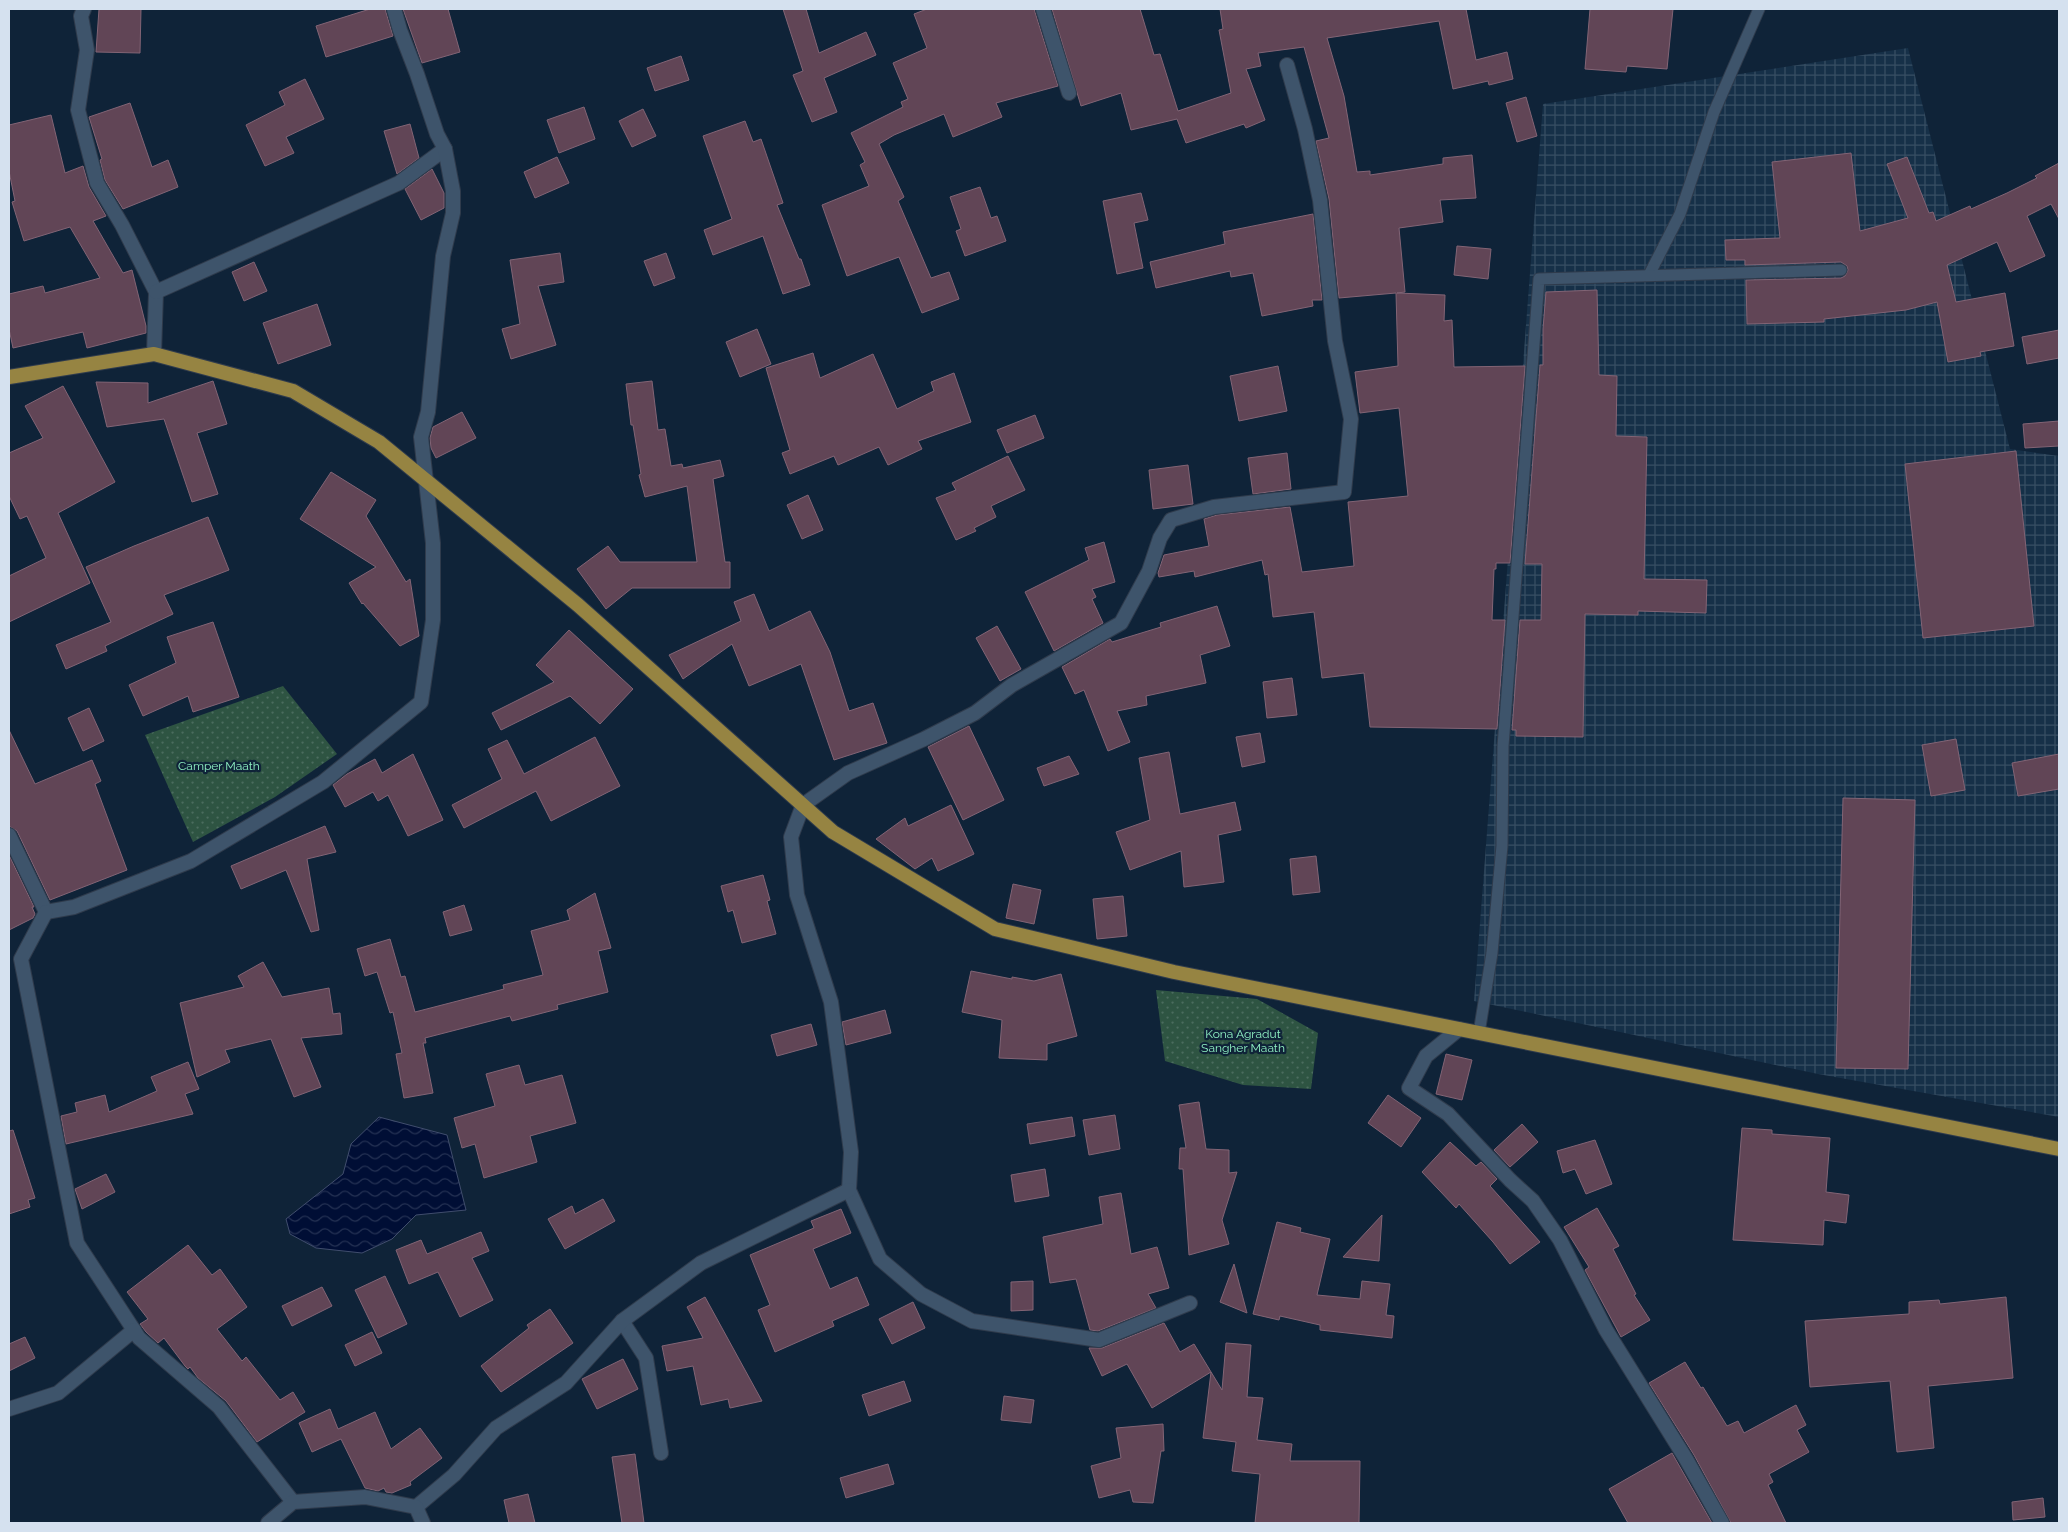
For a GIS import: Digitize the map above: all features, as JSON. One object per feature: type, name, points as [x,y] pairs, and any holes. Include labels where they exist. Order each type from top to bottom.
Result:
[{"type":"main road","points":[[9,377],[154,354],[293,391],[379,442],[578,605],[833,832],[995,929],[1174,972],[2059,1149]]},
{"type":"street","points":[[84,9],[82,16],[87,50],[78,110],[98,183],[156,292],[154,354]]},
{"type":"street","points":[[46,912],[74,907],[191,861],[323,782],[421,702],[433,620],[433,543],[421,437],[428,412],[443,256],[453,213],[453,191],[445,149],[437,134],[418,74],[400,30],[394,9]]},
{"type":"street","points":[[1043,9],[1069,93]]},
{"type":"street","points":[[1190,1303],[1099,1340],[972,1321],[921,1294],[880,1259],[849,1190],[851,1152],[830,1002],[798,895],[791,837],[803,805],[848,773],[924,739],[975,713],[1012,684],[1121,623],[1149,570],[1160,538],[1171,520],[1214,507],[1344,492],[1350,419],[1335,341],[1320,200],[1306,129],[1286,65]]},
{"type":"street","points":[[156,292],[399,184],[445,149]]},
{"type":"street","points":[[9,835],[46,912]]},
{"type":"street","points":[[46,912],[21,959],[77,1243],[139,1338],[219,1407],[293,1502]]},
{"type":"street","points":[[1459,1029],[1426,1056],[1409,1088],[1448,1114],[1510,1180],[1533,1201],[1560,1240],[1606,1330],[1686,1459],[1722,1523]]},
{"type":"street","points":[[416,1507],[454,1475],[496,1428],[566,1383],[622,1321],[701,1263],[849,1190]]},
{"type":"street","points":[[622,1321],[646,1358],[661,1453]]},
{"type":"street","points":[[9,1410],[58,1393],[134,1330]]},
{"type":"street","points":[[268,1523],[293,1502],[366,1497],[416,1507]]},
{"type":"street","points":[[416,1507],[423,1523]]},
{"type":"lane","points":[[1649,275],[1680,214],[1714,112],[1759,9]]},
{"type":"lane","points":[[1479,1033],[1492,953],[1502,846],[1503,746],[1539,278],[1841,270]]},
{"type":"shaded area","points":[[1908,48],[2010,449],[2059,456],[2059,1117],[1818,1074],[1474,1001],[1543,104]]},
{"type":"green space","name":"Camper Maath","points":[[283,686],[337,754],[275,797],[193,842],[145,735]]},
{"type":"green space","name":"Kona Agradut Sangher Maath","points":[[1156,990],[1257,999],[1318,1033],[1311,1089],[1243,1085],[1165,1061]]},
{"type":"water","points":[[379,1117],[447,1135],[466,1210],[416,1215],[392,1239],[362,1253],[316,1248],[290,1234],[286,1219],[343,1174],[351,1144]]},
{"type":"building","points":[[99,9],[141,9],[140,53],[96,52]]},
{"type":"building","points":[[370,9],[385,9],[393,36],[326,57],[316,26]]},
{"type":"building","points":[[403,9],[448,9],[460,52],[422,63]]},
{"type":"building","points":[[783,9],[806,9],[819,53],[866,32],[876,55],[824,78],[837,112],[812,122],[793,75],[803,71]]},
{"type":"building","points":[[927,9],[1034,9],[1058,86],[996,103],[1002,117],[953,137],[944,114],[894,135],[879,144],[904,197],[898,201],[931,278],[949,272],[959,299],[922,313],[899,257],[847,276],[822,205],[869,186],[860,165],[865,162],[851,133],[903,107],[901,102],[908,99],[893,63],[927,48],[914,14]]},
{"type":"building","points":[[1052,9],[1140,9],[1154,55],[1160,54],[1178,111],[1231,93],[1219,30],[1223,29],[1220,9],[1466,9],[1476,60],[1507,52],[1513,79],[1489,85],[1488,81],[1453,89],[1439,21],[1327,38],[1344,96],[1357,172],[1370,171],[1370,175],[1443,164],[1443,158],[1472,155],[1476,198],[1440,200],[1443,222],[1399,228],[1405,292],[1397,293],[1445,295],[1444,321],[1452,320],[1454,367],[1525,366],[1510,563],[1496,563],[1496,569],[1494,569],[1492,620],[1505,620],[1497,729],[1370,727],[1364,673],[1322,678],[1314,612],[1273,617],[1268,574],[1265,575],[1262,560],[1195,577],[1194,571],[1159,577],[1158,573],[1164,555],[1209,546],[1204,519],[1217,515],[1290,507],[1302,572],[1354,566],[1348,502],[1408,496],[1399,408],[1360,413],[1355,372],[1398,366],[1396,293],[1339,298],[1329,199],[1316,141],[1329,138],[1304,47],[1258,53],[1261,66],[1246,69],[1265,120],[1246,128],[1244,124],[1186,143],[1177,119],[1131,130],[1121,93],[1081,106]]},
{"type":"building","points":[[1590,9],[1673,9],[1667,69],[1627,66],[1626,72],[1585,69]]},
{"type":"building","points":[[681,56],[689,80],[655,91],[647,68]]},
{"type":"building","points":[[305,79],[324,119],[286,137],[294,153],[265,166],[246,125],[285,105],[279,92]]},
{"type":"building","points":[[1526,97],[1537,136],[1517,142],[1506,103]]},
{"type":"building","points":[[130,103],[152,167],[168,160],[178,187],[123,209],[105,180],[100,160],[102,159],[89,117]]},
{"type":"building","points":[[584,107],[595,139],[559,153],[547,120]]},
{"type":"building","points":[[643,109],[656,136],[632,147],[619,121]]},
{"type":"building","points":[[51,115],[65,173],[83,166],[89,187],[106,216],[93,221],[123,273],[132,270],[146,326],[146,333],[87,348],[83,332],[13,348],[9,329],[9,294],[43,286],[45,293],[100,278],[70,227],[24,241],[12,202],[15,201],[9,171],[9,125]]},
{"type":"building","points":[[745,121],[753,142],[761,139],[783,203],[777,205],[799,259],[801,259],[810,285],[783,294],[763,236],[713,255],[704,230],[732,219],[703,136]]},
{"type":"building","points":[[410,124],[419,158],[397,174],[384,131]]},
{"type":"building","points":[[1851,153],[1860,231],[1908,218],[1887,164],[1907,157],[1929,213],[1933,212],[1936,221],[1970,206],[1971,209],[2007,193],[2037,178],[2035,176],[2059,163],[2059,219],[2051,204],[2027,216],[2045,256],[2010,272],[1997,242],[1947,265],[1956,302],[2005,293],[2014,346],[1980,352],[1981,356],[1948,362],[1937,302],[1906,310],[1824,319],[1824,322],[1747,324],[1746,280],[1841,278],[1845,276],[1848,270],[1847,266],[1841,262],[1745,265],[1745,260],[1726,260],[1725,240],[1780,238],[1772,162]]},
{"type":"building","points":[[557,157],[569,183],[535,198],[524,172]]},
{"type":"building","points":[[432,169],[444,193],[444,208],[421,220],[405,189]]},
{"type":"building","points":[[980,187],[991,218],[997,216],[1006,241],[965,256],[956,231],[961,229],[950,197]]},
{"type":"building","points":[[1141,193],[1148,220],[1134,223],[1143,268],[1117,274],[1103,201]]},
{"type":"building","points":[[1313,214],[1322,300],[1312,300],[1313,306],[1262,316],[1253,273],[1231,277],[1230,271],[1156,288],[1150,262],[1225,244],[1223,232]]},
{"type":"building","points":[[1457,246],[1491,249],[1488,279],[1454,275]]},
{"type":"building","points":[[560,253],[564,282],[538,286],[556,345],[511,359],[502,329],[520,324],[510,260]]},
{"type":"building","points":[[666,253],[675,278],[654,286],[644,261]]},
{"type":"building","points":[[254,262],[267,291],[244,301],[232,272]]},
{"type":"building","points":[[1597,290],[1599,375],[1617,376],[1616,436],[1647,437],[1644,579],[1707,580],[1706,613],[1638,611],[1638,615],[1585,614],[1583,737],[1516,736],[1516,730],[1512,730],[1520,620],[1541,620],[1542,564],[1525,564],[1540,365],[1543,365],[1546,292]]},
{"type":"building","points":[[317,304],[331,345],[278,364],[263,323]]},
{"type":"building","points":[[757,329],[771,364],[740,377],[726,342]]},
{"type":"building","points":[[2059,330],[2059,358],[2027,364],[2022,337]]},
{"type":"building","points":[[813,353],[820,378],[873,354],[897,409],[934,391],[931,382],[954,373],[971,422],[918,441],[922,449],[888,465],[879,447],[838,465],[834,456],[790,474],[782,453],[790,450],[766,368]]},
{"type":"building","points":[[1278,366],[1287,411],[1239,421],[1230,376]]},
{"type":"building","points":[[213,381],[227,424],[197,433],[218,494],[192,502],[164,419],[107,427],[96,382],[148,383],[148,403]]},
{"type":"building","points":[[652,381],[658,430],[665,429],[671,466],[682,464],[683,468],[720,460],[724,476],[713,479],[725,562],[730,562],[730,588],[632,588],[606,609],[577,569],[608,546],[620,562],[697,562],[687,486],[645,497],[639,475],[641,474],[633,425],[631,425],[626,384]]},
{"type":"building","points":[[63,386],[115,482],[58,513],[90,583],[9,622],[9,576],[46,558],[27,516],[20,519],[9,496],[9,453],[43,438],[25,406]]},
{"type":"building","points":[[462,412],[476,438],[436,458],[431,448],[430,438],[433,427]]},
{"type":"building","points":[[1035,415],[1044,438],[1007,453],[997,430]]},
{"type":"building","points":[[2059,421],[2059,446],[2025,448],[2023,424]]},
{"type":"building","points":[[2016,451],[2034,626],[1923,638],[1905,464]]},
{"type":"building","points":[[1287,453],[1291,489],[1253,494],[1248,458]]},
{"type":"building","points":[[1008,456],[1025,490],[991,506],[996,517],[974,528],[976,531],[956,540],[936,498],[956,490],[952,483]]},
{"type":"building","points":[[1188,465],[1193,504],[1153,509],[1149,470]]},
{"type":"building","points":[[331,472],[376,500],[366,516],[406,582],[410,579],[419,636],[400,646],[362,604],[349,583],[376,567],[300,519]]},
{"type":"building","points":[[808,495],[823,530],[802,539],[787,505]]},
{"type":"building","points":[[208,517],[229,570],[164,595],[173,614],[105,646],[107,651],[66,669],[56,645],[111,622],[86,567]]},
{"type":"building","points":[[1104,542],[1115,582],[1092,589],[1096,597],[1092,599],[1103,623],[1054,651],[1025,592],[1089,560],[1085,548]]},
{"type":"building","points":[[754,594],[769,631],[810,611],[830,652],[849,711],[873,703],[887,743],[834,760],[801,664],[749,686],[732,644],[683,679],[669,655],[741,621],[734,602]]},
{"type":"building","points":[[1217,606],[1230,646],[1200,655],[1206,683],[1146,696],[1147,705],[1117,711],[1130,742],[1108,751],[1084,690],[1075,694],[1062,667],[1110,639],[1112,642],[1161,627],[1160,623]]},
{"type":"building","points":[[213,622],[239,697],[193,712],[188,696],[143,716],[129,685],[176,663],[167,637]]},
{"type":"building","points":[[997,626],[1021,669],[1000,681],[976,638]]},
{"type":"building","points":[[569,630],[633,689],[600,724],[570,696],[501,730],[492,713],[554,682],[536,665]]},
{"type":"building","points":[[1292,678],[1297,715],[1267,718],[1263,682]]},
{"type":"building","points":[[89,708],[104,741],[83,751],[68,718]]},
{"type":"building","points":[[969,726],[1004,800],[963,820],[928,747]]},
{"type":"building","points":[[9,730],[35,784],[92,760],[101,781],[95,784],[127,870],[50,900],[17,831],[9,826]]},
{"type":"building","points":[[1260,733],[1265,762],[1242,767],[1236,737]]},
{"type":"building","points":[[595,737],[620,786],[551,821],[536,791],[464,828],[452,805],[502,779],[488,749],[507,740],[524,774]]},
{"type":"building","points":[[1956,739],[1965,790],[1931,796],[1922,745]]},
{"type":"building","points":[[1169,752],[1180,814],[1235,802],[1241,830],[1218,835],[1224,882],[1184,887],[1181,851],[1130,870],[1116,832],[1150,820],[1139,758]]},
{"type":"building","points":[[413,754],[443,820],[408,836],[388,795],[378,801],[373,792],[345,807],[333,785],[347,774],[375,759],[382,773]]},
{"type":"building","points":[[2059,754],[2059,789],[2018,796],[2012,763]]},
{"type":"building","points":[[1069,756],[1079,774],[1044,786],[1037,768]]},
{"type":"building","points":[[1843,798],[1915,800],[1908,1069],[1836,1068]]},
{"type":"building","points":[[951,805],[974,854],[938,871],[932,858],[915,869],[876,839],[905,818],[908,826]]},
{"type":"building","points":[[325,826],[336,852],[307,859],[319,930],[311,932],[286,870],[241,889],[231,866]]},
{"type":"building","points":[[9,855],[34,907],[32,907],[35,914],[33,918],[9,930]]},
{"type":"building","points":[[1316,856],[1320,892],[1293,895],[1290,859]]},
{"type":"building","points":[[763,875],[770,900],[767,901],[776,934],[742,943],[733,910],[728,912],[721,886]]},
{"type":"building","points":[[1013,884],[1041,890],[1034,924],[1006,918]]},
{"type":"building","points":[[595,893],[611,948],[598,951],[608,992],[557,1005],[558,1009],[512,1021],[510,1016],[425,1038],[426,1043],[423,1043],[433,1093],[404,1098],[396,1054],[402,1053],[393,1012],[390,1013],[377,972],[365,976],[357,949],[390,939],[401,977],[405,976],[415,1012],[504,989],[503,985],[543,975],[531,931],[570,920],[567,910]]},
{"type":"building","points":[[1123,896],[1127,936],[1097,939],[1093,899]]},
{"type":"building","points":[[464,905],[472,930],[450,936],[443,912]]},
{"type":"building","points":[[263,962],[282,997],[329,988],[333,1014],[340,1013],[342,1034],[301,1038],[321,1087],[294,1097],[271,1039],[225,1050],[230,1062],[197,1077],[180,1003],[244,987],[238,976]]},
{"type":"building","points":[[971,971],[1034,981],[1061,974],[1077,1036],[1047,1044],[1047,1060],[999,1058],[1002,1020],[962,1012]]},
{"type":"building","points":[[885,1010],[891,1033],[846,1045],[842,1022]]},
{"type":"building","points":[[811,1024],[817,1045],[777,1056],[771,1035]]},
{"type":"building","points":[[1446,1054],[1472,1060],[1462,1100],[1436,1094]]},
{"type":"building","points":[[188,1062],[199,1089],[185,1094],[193,1114],[66,1144],[61,1116],[77,1112],[75,1103],[105,1095],[109,1112],[157,1091],[151,1077]]},
{"type":"building","points":[[519,1065],[525,1085],[562,1075],[576,1123],[530,1136],[537,1162],[484,1178],[475,1144],[462,1148],[454,1118],[495,1106],[486,1074]]},
{"type":"building","points":[[1388,1095],[1421,1118],[1401,1147],[1368,1123]]},
{"type":"building","points":[[1199,1102],[1206,1149],[1229,1150],[1229,1173],[1237,1172],[1222,1220],[1229,1244],[1189,1255],[1183,1169],[1179,1169],[1180,1148],[1186,1148],[1179,1105]]},
{"type":"building","points":[[1115,1115],[1120,1149],[1089,1155],[1083,1120]]},
{"type":"building","points":[[1072,1117],[1075,1136],[1030,1144],[1027,1124]]},
{"type":"building","points":[[1522,1124],[1538,1142],[1510,1167],[1494,1150]]},
{"type":"building","points":[[1742,1128],[1772,1130],[1772,1134],[1830,1138],[1826,1192],[1849,1195],[1846,1223],[1824,1220],[1823,1245],[1733,1240]]},
{"type":"building","points":[[13,1130],[35,1198],[28,1200],[30,1207],[9,1214],[9,1131]]},
{"type":"building","points":[[1595,1140],[1612,1184],[1586,1194],[1575,1169],[1563,1173],[1557,1151]]},
{"type":"building","points":[[1450,1142],[1476,1166],[1481,1162],[1497,1179],[1490,1186],[1540,1242],[1510,1264],[1459,1204],[1456,1208],[1422,1172]]},
{"type":"building","points":[[1045,1169],[1049,1196],[1015,1202],[1011,1175]]},
{"type":"building","points":[[106,1174],[115,1192],[82,1209],[75,1189]]},
{"type":"building","points":[[1121,1193],[1131,1254],[1157,1247],[1169,1288],[1148,1294],[1156,1308],[1098,1331],[1090,1330],[1076,1279],[1050,1283],[1043,1237],[1103,1224],[1099,1197]]},
{"type":"building","points":[[603,1199],[615,1221],[565,1249],[548,1219],[572,1206],[575,1214]]},
{"type":"building","points":[[1597,1208],[1619,1246],[1613,1249],[1636,1294],[1634,1295],[1650,1320],[1621,1337],[1585,1270],[1589,1267],[1564,1227]]},
{"type":"building","points":[[841,1209],[851,1233],[813,1249],[830,1289],[857,1277],[869,1305],[832,1321],[834,1326],[775,1352],[758,1310],[770,1305],[750,1255],[814,1228],[811,1221]]},
{"type":"building","points":[[1382,1215],[1379,1261],[1343,1257]]},
{"type":"building","points":[[1277,1222],[1301,1228],[1300,1232],[1330,1239],[1317,1295],[1360,1299],[1362,1281],[1390,1284],[1386,1315],[1394,1316],[1392,1338],[1320,1330],[1320,1325],[1280,1316],[1279,1320],[1253,1314]]},
{"type":"building","points":[[481,1232],[489,1251],[472,1258],[493,1300],[460,1317],[438,1272],[409,1284],[396,1250],[421,1240],[427,1254]]},
{"type":"building","points":[[188,1245],[212,1275],[220,1269],[247,1307],[217,1329],[242,1361],[246,1357],[280,1400],[293,1392],[305,1412],[257,1442],[226,1401],[198,1378],[190,1367],[188,1369],[185,1366],[164,1338],[158,1343],[146,1332],[140,1324],[148,1319],[127,1292]]},
{"type":"building","points":[[1234,1264],[1247,1313],[1220,1302]]},
{"type":"building","points":[[385,1276],[407,1324],[378,1338],[355,1290]]},
{"type":"building","points":[[1033,1281],[1033,1310],[1011,1311],[1011,1282]]},
{"type":"building","points":[[322,1287],[332,1306],[292,1326],[282,1306]]},
{"type":"building","points":[[705,1297],[762,1401],[730,1408],[728,1399],[701,1405],[693,1366],[667,1371],[662,1346],[703,1338],[687,1307]]},
{"type":"building","points":[[2006,1297],[2013,1378],[1928,1386],[1934,1448],[1897,1452],[1890,1381],[1810,1387],[1805,1321],[1909,1314],[1909,1302],[1939,1300],[1940,1304]]},
{"type":"building","points":[[913,1302],[925,1328],[892,1344],[879,1319]]},
{"type":"building","points":[[550,1309],[573,1343],[501,1392],[481,1366],[529,1328],[527,1325]]},
{"type":"building","points":[[1164,1323],[1180,1352],[1194,1344],[1222,1390],[1226,1343],[1251,1345],[1247,1397],[1263,1398],[1257,1440],[1292,1444],[1290,1461],[1360,1461],[1359,1523],[1255,1523],[1260,1474],[1232,1471],[1236,1442],[1203,1438],[1211,1372],[1152,1408],[1127,1364],[1102,1376],[1089,1348],[1102,1348]]},
{"type":"building","points":[[372,1332],[382,1353],[355,1366],[345,1345]]},
{"type":"building","points":[[25,1337],[35,1358],[9,1371],[9,1344]]},
{"type":"building","points":[[623,1359],[638,1389],[597,1409],[582,1379]]},
{"type":"building","points":[[1685,1362],[1727,1426],[1738,1421],[1744,1433],[1796,1405],[1806,1425],[1797,1430],[1809,1452],[1769,1474],[1773,1482],[1768,1485],[1786,1523],[1731,1523],[1694,1455],[1649,1383]]},
{"type":"building","points":[[904,1381],[911,1401],[869,1416],[862,1395]]},
{"type":"building","points":[[1004,1396],[1034,1400],[1031,1423],[1001,1420]]},
{"type":"building","points":[[330,1409],[338,1429],[375,1412],[391,1449],[420,1428],[442,1458],[410,1482],[411,1485],[392,1493],[386,1492],[384,1488],[378,1491],[365,1488],[341,1439],[312,1452],[299,1423]]},
{"type":"building","points":[[1163,1424],[1164,1451],[1161,1451],[1153,1503],[1133,1502],[1130,1490],[1099,1498],[1091,1466],[1121,1458],[1116,1428]]},
{"type":"building","points":[[1672,1453],[1712,1523],[1628,1523],[1609,1489]]},
{"type":"building","points":[[635,1454],[644,1523],[622,1523],[612,1457]]},
{"type":"building","points":[[888,1464],[894,1484],[846,1498],[840,1478]]},
{"type":"building","points":[[528,1494],[535,1523],[509,1523],[504,1500]]},
{"type":"building","points":[[2043,1498],[2045,1517],[2013,1520],[2012,1502]]}]
